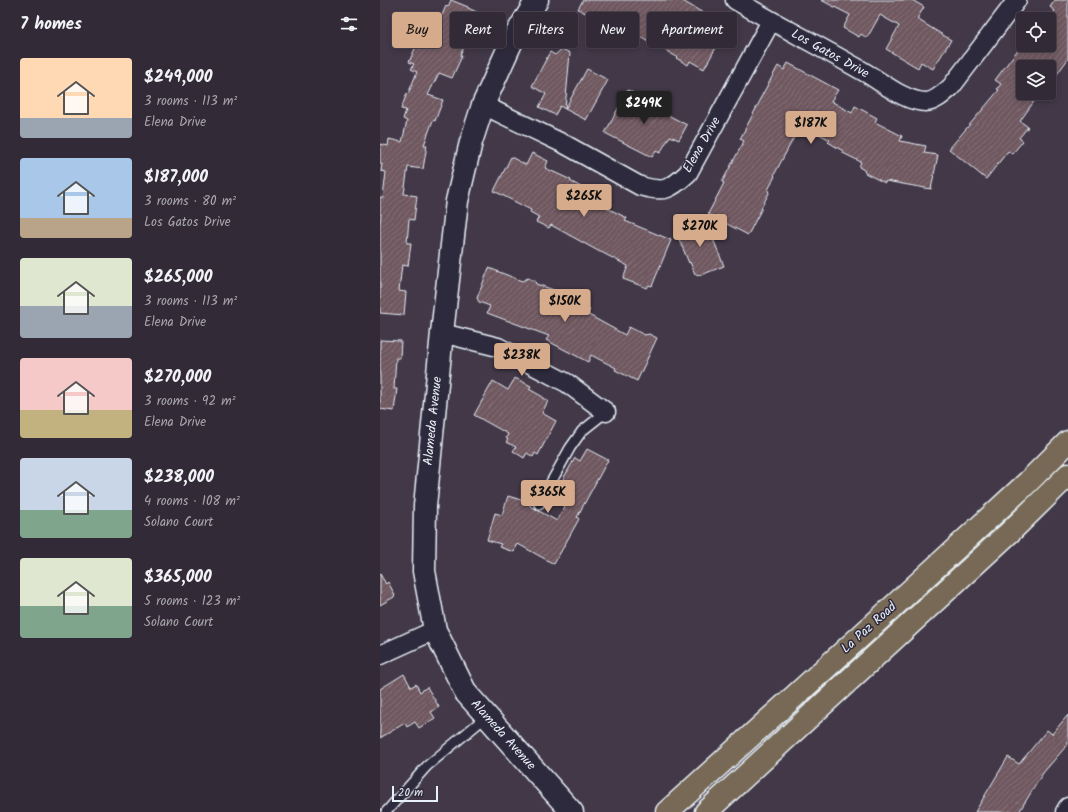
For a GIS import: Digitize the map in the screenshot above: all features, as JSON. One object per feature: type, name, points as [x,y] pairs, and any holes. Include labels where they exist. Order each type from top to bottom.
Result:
[{"type":"main road","name":"La Paz Road","points":[[667,812],[902,599],[1068,442]]},
{"type":"main road","name":"La Paz Road","points":[[706,812],[1012,530],[1068,475]]},
{"type":"street","name":"Alameda Avenue","points":[[537,0],[511,43],[483,104],[470,142],[457,201],[425,506],[424,571],[435,630],[466,693],[572,812]]},
{"type":"street","name":"Los Gatos Drive","points":[[735,0],[916,102],[928,102],[940,97],[951,87],[1017,0]]},
{"type":"street","name":"Elena Drive","points":[[483,104],[566,145],[640,186],[653,189],[665,189],[676,184],[688,173],[771,21]]},
{"type":"street","points":[[442,333],[498,347],[567,383],[606,412]]},
{"type":"street","points":[[380,655],[435,630]]},
{"type":"street","points":[[1065,812],[1068,807]]},
{"type":"lane","points":[[539,504],[570,448],[582,431],[606,412]]},
{"type":"lane","points":[[386,812],[427,766],[486,716]]},
{"type":"building","points":[[451,0],[477,12],[450,12],[450,48],[464,48],[460,56],[462,56],[452,78],[439,73],[428,95],[443,100],[435,121],[433,120],[424,145],[427,145],[423,169],[408,167],[404,194],[417,196],[414,220],[409,219],[407,243],[411,243],[408,266],[402,265],[399,291],[406,292],[404,315],[380,313],[380,197],[383,198],[386,172],[381,171],[382,164],[380,164],[380,144],[388,146],[389,139],[402,142],[407,121],[403,119],[406,110],[401,109],[417,72],[411,69],[414,64],[409,62],[415,48],[442,48],[442,15],[446,6],[448,7]]},
{"type":"building","points":[[583,0],[681,0],[701,12],[647,12],[647,40],[639,38],[639,12],[586,12],[586,13],[578,9]]},
{"type":"building","points":[[821,0],[912,0],[924,7],[917,19],[951,40],[933,69],[921,62],[918,68],[886,49],[899,26],[880,15],[867,38],[861,34],[859,37],[843,28],[850,15]]},
{"type":"building","points":[[1055,0],[1068,0],[1068,59],[1056,75],[1056,60],[1016,60],[1016,100],[1035,100],[1020,121],[1028,127],[1019,138],[1023,141],[1012,154],[1008,151],[986,179],[949,149],[999,90],[997,89],[1001,84],[995,80],[1016,52],[1056,52],[1056,12],[1050,7]]},
{"type":"building","points":[[661,48],[716,48],[704,69],[690,61],[688,65],[676,58],[677,57]]},
{"type":"building","points":[[562,49],[570,53],[565,109],[560,106],[555,115],[539,107],[546,94],[532,86],[550,52],[555,55]]},
{"type":"building","points":[[788,63],[838,90],[831,101],[852,113],[855,106],[877,118],[875,122],[902,136],[900,141],[926,146],[924,153],[938,155],[931,189],[886,181],[885,183],[865,173],[864,170],[859,167],[861,162],[843,153],[843,151],[828,142],[830,140],[801,124],[774,175],[775,176],[768,190],[769,193],[748,235],[708,214],[724,183],[722,182],[744,141],[740,139],[760,99],[778,66],[784,70]]},
{"type":"building","points":[[587,69],[608,80],[586,120],[565,109]]},
{"type":"building","points":[[628,90],[643,100],[664,110],[664,113],[687,125],[679,140],[670,136],[660,153],[656,151],[652,157],[605,133]]},
{"type":"building","points":[[532,153],[548,161],[545,168],[571,180],[570,181],[610,203],[607,208],[627,218],[625,221],[671,240],[652,286],[649,285],[647,288],[623,279],[628,266],[551,225],[549,228],[536,222],[539,217],[530,212],[531,210],[494,191],[511,157],[526,165]]},
{"type":"building","points":[[705,219],[724,266],[701,275],[695,274],[676,232]]},
{"type":"building","points":[[489,268],[522,281],[528,278],[535,281],[536,284],[554,290],[590,310],[587,314],[625,335],[629,327],[645,335],[649,334],[657,338],[637,381],[615,370],[616,368],[591,355],[588,362],[546,340],[549,336],[487,313],[490,306],[479,302],[477,298]]},
{"type":"building","points":[[380,340],[401,341],[400,358],[396,358],[394,389],[397,389],[394,411],[380,409]]},
{"type":"building","points":[[515,378],[531,386],[529,389],[548,401],[542,413],[556,421],[538,455],[535,453],[533,457],[527,453],[524,458],[513,451],[516,447],[506,442],[508,439],[506,438],[508,434],[474,415],[493,381],[508,390]]},
{"type":"building","points":[[587,449],[608,460],[577,517],[579,519],[554,564],[518,544],[516,545],[514,552],[499,547],[501,544],[487,540],[495,513],[502,515],[508,496],[531,503],[530,506],[557,521],[571,495],[558,488],[575,458],[580,461]]},
{"type":"building","points":[[380,574],[386,584],[388,582],[395,595],[380,605]]},
{"type":"building","points":[[404,674],[411,687],[416,684],[420,692],[427,687],[439,707],[431,712],[435,718],[419,728],[415,722],[407,727],[405,723],[380,738],[380,689]]},
{"type":"building","points":[[1068,715],[1068,744],[1043,773],[1019,812],[975,812],[1008,757],[1019,764],[1047,730],[1052,734]]}]
